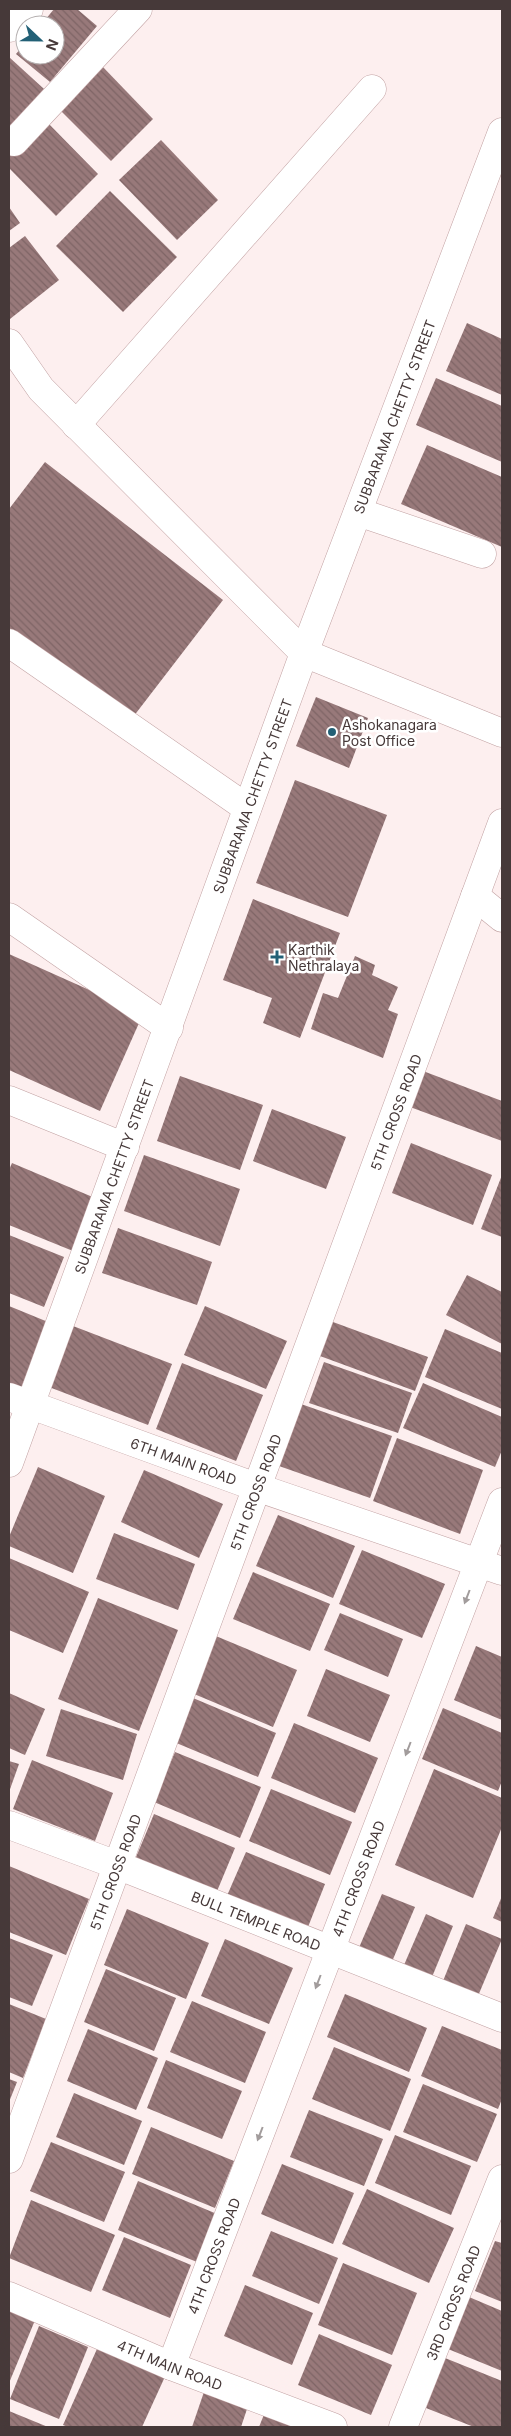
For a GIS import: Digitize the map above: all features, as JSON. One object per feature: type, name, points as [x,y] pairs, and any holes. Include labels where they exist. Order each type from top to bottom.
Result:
[{"type":"street","points":[[9,28],[29,9]]},
{"type":"street","points":[[14,142],[138,9]]},
{"type":"street","points":[[76,425],[372,89]]},
{"type":"street","name":"SUBBARAMA CHETTY STREET","points":[[9,1463],[19,1401],[125,1147],[304,653],[502,132]]},
{"type":"street","points":[[9,343],[41,389],[304,653],[502,733]]},
{"type":"street","points":[[358,512],[482,554]]},
{"type":"street","points":[[9,643],[247,808]]},
{"type":"street","name":"5TH CROSS ROAD","points":[[9,2159],[502,824]]},
{"type":"street","points":[[475,896],[502,918]]},
{"type":"street","points":[[9,917],[169,1028]]},
{"type":"street","points":[[9,1100],[125,1147]]},
{"type":"street","name":"6TH MAIN ROAD","points":[[19,1401],[256,1487],[491,1567]]},
{"type":"street","name":"4TH CROSS ROAD","points":[[171,2366],[330,1950],[491,1567],[502,1502]]},
{"type":"street","name":"BULL TEMPLE ROAD","points":[[9,1825],[117,1865],[502,2018]]},
{"type":"street","name":"3RD CROSS ROAD","points":[[403,2427],[502,2179]]},
{"type":"street","name":"4TH MAIN ROAD","points":[[9,2296],[171,2366],[334,2427]]},
{"type":"building","points":[[54,9],[77,9],[97,26],[65,64],[65,15],[49,15]]},
{"type":"building","points":[[9,57],[15,62],[15,65],[18,65],[44,89],[9,128]]},
{"type":"building","points":[[29,65],[64,65],[50,82]]},
{"type":"building","points":[[101,65],[153,119],[111,161],[58,108]]},
{"type":"building","points":[[44,119],[98,174],[56,216],[9,168],[9,154]]},
{"type":"building","points":[[161,140],[218,200],[177,240],[119,180]]},
{"type":"building","points":[[110,191],[177,257],[123,312],[56,246]]},
{"type":"building","points":[[9,207],[20,223],[9,231]]},
{"type":"building","points":[[25,236],[59,280],[10,319],[9,248]]},
{"type":"building","points":[[467,323],[502,339],[502,395],[446,371]]},
{"type":"building","points":[[436,378],[502,406],[502,462],[416,425]]},
{"type":"building","points":[[427,445],[502,477],[502,547],[401,504]]},
{"type":"building","points":[[45,462],[223,600],[130,721],[9,628],[9,509]]},
{"type":"building","name":"Ashokanagara Post Office","points":[[316,697],[368,718],[349,768],[296,746]]},
{"type":"building","points":[[295,780],[387,815],[348,917],[256,883]]},
{"type":"building","points":[[253,899],[340,933],[300,1038],[263,1023],[272,998],[223,980]]},
{"type":"building","points":[[9,954],[143,1014],[100,1111],[9,1070]]},
{"type":"building","points":[[355,956],[375,965],[372,975],[398,987],[388,1010],[398,1014],[383,1058],[311,1029],[323,993],[338,998]]},
{"type":"building","points":[[423,1071],[502,1101],[502,1141],[410,1107]]},
{"type":"building","points":[[180,1076],[263,1105],[240,1170],[157,1141]]},
{"type":"building","points":[[272,1109],[346,1137],[326,1189],[253,1161]]},
{"type":"building","points":[[411,1143],[492,1175],[473,1225],[392,1193]]},
{"type":"building","points":[[144,1155],[240,1189],[220,1246],[124,1211]]},
{"type":"building","points":[[12,1163],[95,1198],[73,1251],[9,1225],[9,1170]]},
{"type":"building","points":[[502,1175],[502,1237],[481,1229]]},
{"type":"building","points":[[118,1228],[212,1262],[197,1305],[102,1273]]},
{"type":"building","points":[[9,1235],[64,1257],[44,1307],[9,1293]]},
{"type":"building","points":[[467,1275],[502,1292],[502,1344],[446,1315]]},
{"type":"building","points":[[9,1306],[48,1322],[21,1388],[9,1383]]},
{"type":"building","points":[[205,1306],[287,1341],[266,1389],[184,1355]]},
{"type":"building","points":[[333,1322],[428,1357],[415,1391],[320,1356]]},
{"type":"building","points":[[73,1326],[172,1364],[148,1425],[49,1387]]},
{"type":"building","points":[[445,1329],[502,1353],[502,1409],[425,1377]]},
{"type":"building","points":[[324,1362],[412,1393],[398,1433],[309,1403]]},
{"type":"building","points":[[182,1363],[263,1395],[236,1461],[156,1429]]},
{"type":"building","points":[[423,1383],[502,1417],[502,1450],[495,1467],[403,1428]]},
{"type":"building","points":[[301,1404],[392,1436],[370,1498],[279,1466]]},
{"type":"building","points":[[397,1438],[483,1470],[460,1534],[373,1501]]},
{"type":"building","points":[[38,1467],[105,1496],[73,1573],[9,1546],[9,1537]]},
{"type":"building","points":[[144,1470],[223,1504],[199,1558],[121,1522]]},
{"type":"building","points":[[278,1515],[355,1546],[333,1598],[256,1566]]},
{"type":"building","points":[[114,1533],[195,1564],[178,1610],[96,1579]]},
{"type":"building","points":[[362,1550],[445,1584],[422,1638],[339,1604]]},
{"type":"building","points":[[9,1558],[89,1592],[63,1653],[9,1630]]},
{"type":"building","points":[[253,1572],[330,1604],[310,1651],[233,1619]]},
{"type":"building","points":[[98,1598],[178,1630],[139,1731],[58,1699]]},
{"type":"building","points":[[340,1613],[403,1639],[388,1677],[324,1650]]},
{"type":"building","points":[[211,1634],[297,1670],[273,1727],[187,1691]]},
{"type":"building","points":[[476,1646],[502,1657],[502,1720],[454,1700]]},
{"type":"building","points":[[326,1669],[390,1695],[370,1742],[307,1716]]},
{"type":"building","points":[[9,1693],[45,1709],[25,1755],[9,1748]]},
{"type":"building","points":[[193,1698],[276,1733],[258,1777],[174,1742]]},
{"type":"building","points":[[443,1708],[502,1733],[502,1781],[498,1791],[422,1759]]},
{"type":"building","points":[[61,1709],[137,1734],[123,1780],[46,1756]]},
{"type":"building","points":[[294,1723],[378,1758],[355,1813],[271,1778]]},
{"type":"building","points":[[175,1752],[261,1787],[240,1838],[154,1802]]},
{"type":"building","points":[[32,1760],[113,1793],[95,1841],[13,1809]]},
{"type":"building","points":[[9,1761],[19,1764],[9,1792]]},
{"type":"building","points":[[434,1769],[502,1798],[502,1827],[473,1898],[395,1865]]},
{"type":"building","points":[[271,1789],[352,1822],[330,1875],[249,1841]]},
{"type":"building","points":[[154,1814],[235,1848],[215,1896],[134,1862]]},
{"type":"building","points":[[246,1852],[325,1884],[306,1932],[226,1898]]},
{"type":"building","points":[[9,1866],[89,1899],[66,1955],[9,1932]]},
{"type":"building","points":[[382,1894],[415,1907],[391,1964],[358,1950]]},
{"type":"building","points":[[502,1896],[502,1922],[493,1918]]},
{"type":"building","points":[[127,1909],[209,1943],[186,1999],[104,1965]]},
{"type":"building","points":[[426,1914],[453,1926],[432,1977],[404,1965]]},
{"type":"building","points":[[466,1924],[502,1939],[478,1996],[443,1981]]},
{"type":"building","points":[[9,1938],[53,1955],[32,2006],[9,1997]]},
{"type":"building","points":[[225,1939],[293,1968],[269,2024],[201,1996]]},
{"type":"building","points":[[106,1969],[176,1998],[154,2051],[84,2022]]},
{"type":"building","points":[[345,1994],[427,2028],[409,2072],[327,2037]]},
{"type":"building","points":[[192,2001],[266,2032],[245,2083],[170,2052]]},
{"type":"building","points":[[9,2004],[46,2019],[23,2078],[9,2072]]},
{"type":"building","points":[[442,2026],[502,2050],[502,2099],[498,2109],[421,2076]]},
{"type":"building","points":[[88,2029],[158,2058],[136,2110],[67,2081]]},
{"type":"building","points":[[334,2047],[411,2079],[390,2131],[312,2099]]},
{"type":"building","points":[[166,2060],[242,2091],[222,2139],[147,2108]]},
{"type":"building","points":[[9,2079],[17,2082],[9,2102]]},
{"type":"building","points":[[423,2084],[497,2114],[477,2162],[403,2132]]},
{"type":"building","points":[[74,2093],[142,2121],[124,2165],[56,2137]]},
{"type":"building","points":[[309,2110],[383,2139],[364,2186],[290,2157]]},
{"type":"building","points":[[151,2127],[234,2161],[215,2208],[132,2174]]},
{"type":"building","points":[[395,2135],[471,2166],[451,2215],[375,2183]]},
{"type":"building","points":[[51,2142],[125,2172],[104,2222],[30,2191]]},
{"type":"building","points":[[282,2164],[354,2193],[333,2244],[261,2214]]},
{"type":"building","points":[[138,2181],[217,2214],[197,2262],[118,2230]]},
{"type":"building","points":[[367,2189],[454,2228],[429,2283],[342,2244]]},
{"type":"building","points":[[31,2200],[115,2235],[91,2292],[9,2258]]},
{"type":"building","points":[[271,2231],[338,2258],[319,2304],[252,2276]]},
{"type":"building","points":[[124,2237],[191,2265],[170,2318],[102,2290]]},
{"type":"building","points":[[495,2241],[502,2243],[502,2302],[475,2291]]},
{"type":"building","points":[[343,2263],[417,2293],[392,2355],[318,2325]]},
{"type":"building","points":[[245,2285],[313,2313],[292,2365],[224,2336]]},
{"type":"building","points":[[469,2297],[502,2311],[502,2371],[448,2349]]},
{"type":"building","points":[[9,2301],[38,2313],[9,2383]]},
{"type":"building","points":[[39,2326],[88,2347],[59,2419],[10,2399]]},
{"type":"building","points":[[319,2334],[392,2365],[371,2415],[298,2385]]},
{"type":"building","points":[[101,2340],[168,2370],[142,2427],[68,2427],[63,2425]]},
{"type":"building","points":[[445,2358],[502,2381],[502,2427],[474,2427],[426,2408]]},
{"type":"building","points":[[205,2389],[249,2403],[241,2427],[192,2427]]},
{"type":"building","points":[[267,2407],[306,2427],[259,2427]]},
{"type":"building","points":[[9,2411],[48,2427],[9,2427]]},
{"type":"place","name":"Ashokanagara Post Office","points":[[332,732]]},
{"type":"place","name":"Karthik Nethralaya","points":[[277,957]]}]
